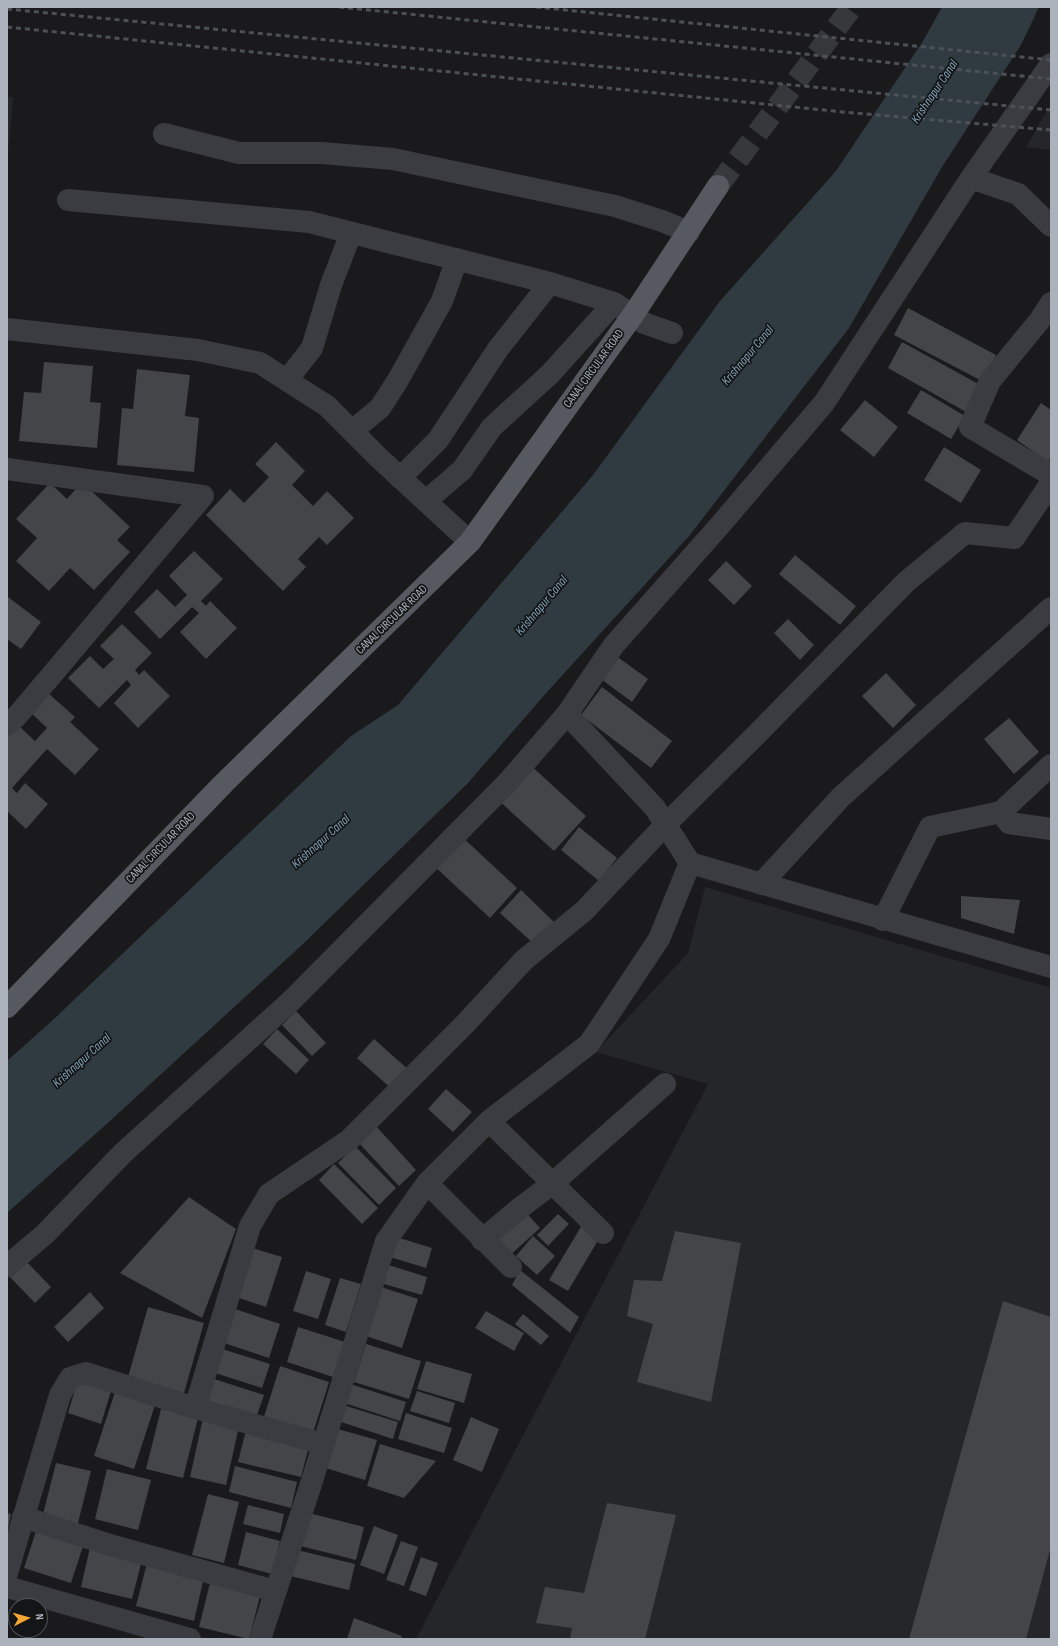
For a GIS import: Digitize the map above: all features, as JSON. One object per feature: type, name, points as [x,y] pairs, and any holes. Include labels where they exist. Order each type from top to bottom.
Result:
[{"type":"main road","name":"CANAL CIRCULAR ROAD","points":[[7,1007],[224,783],[470,542],[633,316],[718,186]]},
{"type":"street","points":[[7,1266],[45,1234],[123,1153],[291,1001],[508,782],[566,714],[614,645],[722,524],[824,403],[971,178],[1051,64]]},
{"type":"street","points":[[164,134],[239,152],[322,153],[393,159],[615,206],[662,221],[688,232]]},
{"type":"street","points":[[971,178],[1018,194],[1051,226]]},
{"type":"street","points":[[68,200],[309,222],[550,283],[614,303],[644,323],[672,333]]},
{"type":"street","points":[[287,380],[312,348],[331,285],[351,233]]},
{"type":"street","points":[[352,431],[380,408],[398,380],[442,302],[456,259]]},
{"type":"street","points":[[400,478],[438,440],[498,349],[550,283]]},
{"type":"street","points":[[426,501],[462,470],[492,427],[550,374],[614,303]]},
{"type":"street","points":[[1051,303],[1040,320],[990,381],[970,427],[1051,475]]},
{"type":"street","points":[[7,330],[198,350],[260,363],[327,406],[400,478],[470,542]]},
{"type":"street","points":[[7,469],[203,496],[10,717]]},
{"type":"street","points":[[195,1408],[250,1226],[269,1194],[349,1140],[465,1024],[524,960],[584,911],[666,824],[756,735],[906,582],[965,533],[1014,538],[1051,483]]},
{"type":"street","points":[[762,884],[841,797],[1051,608]]},
{"type":"street","points":[[566,714],[655,808],[690,863],[883,920],[1051,967]]},
{"type":"street","points":[[883,920],[930,827],[1001,812],[1051,765]]},
{"type":"street","points":[[1001,812],[1009,823],[1051,829]]},
{"type":"street","points":[[260,1639],[323,1444],[386,1241],[427,1183],[488,1121],[589,1044],[659,940],[690,863]]},
{"type":"street","points":[[482,1240],[553,1183],[665,1084]]},
{"type":"street","points":[[488,1121],[603,1233]]},
{"type":"street","points":[[427,1183],[482,1240],[511,1267]]},
{"type":"street","points":[[7,1572],[60,1395],[70,1378],[86,1373],[195,1408],[323,1444]]},
{"type":"street","points":[[24,1518],[107,1544],[275,1591]]},
{"type":"street","points":[[7,1587],[190,1639]]},
{"type":"shaded area","points":[[7,96],[13,98],[7,166]]},
{"type":"shaded area","points":[[1051,104],[1051,150],[1026,147]]},
{"type":"shaded area","points":[[705,887],[1051,988],[1051,1639],[416,1639],[708,1084],[596,1052],[688,953]]},
{"type":"water","name":"Krishnapur Canal","points":[[942,7],[1039,7],[1021,45],[942,167],[849,328],[690,535],[548,691],[468,783],[304,943],[110,1121],[7,1213],[7,1061],[55,1018],[351,736],[398,705],[593,475],[720,301],[836,171],[923,41]]},
{"type":"building","points":[[908,308],[996,355],[982,381],[894,335]]},
{"type":"building","points":[[902,342],[982,386],[968,413],[888,368]]},
{"type":"building","points":[[44,362],[93,366],[90,402],[101,403],[97,448],[19,441],[24,392],[41,393]]},
{"type":"building","points":[[137,369],[190,375],[185,416],[199,418],[194,472],[117,465],[122,408],[133,409]]},
{"type":"building","points":[[921,390],[965,416],[951,439],[907,413]]},
{"type":"building","points":[[865,400],[898,427],[874,457],[840,430]]},
{"type":"building","points":[[1041,403],[1051,410],[1051,457],[1048,462],[1017,440]]},
{"type":"building","points":[[276,442],[305,471],[292,485],[313,506],[327,491],[354,518],[327,545],[319,537],[298,559],[306,567],[283,591],[206,515],[230,489],[244,503],[269,477],[255,464]]},
{"type":"building","points":[[944,447],[981,470],[961,503],[924,480]]},
{"type":"building","points":[[82,482],[130,527],[117,540],[130,552],[94,590],[70,568],[49,591],[16,561],[37,538],[16,519],[50,483],[67,499]]},
{"type":"building","points":[[194,551],[223,579],[201,601],[206,606],[210,601],[237,628],[206,659],[180,632],[199,613],[192,607],[160,639],[134,612],[157,589],[175,607],[187,595],[169,576]]},
{"type":"building","points":[[795,555],[856,606],[840,625],[779,574]]},
{"type":"building","points":[[726,561],[752,586],[734,605],[708,580]]},
{"type":"building","points":[[8,597],[41,622],[21,649],[7,639]]},
{"type":"building","points":[[788,619],[814,645],[800,660],[774,633]]},
{"type":"building","points":[[122,624],[152,653],[135,670],[139,675],[144,670],[170,696],[138,728],[114,703],[131,685],[127,680],[99,708],[68,678],[90,656],[103,669],[114,659],[100,646]]},
{"type":"building","points":[[612,653],[648,679],[632,702],[597,676]]},
{"type":"building","points":[[886,673],[916,705],[893,728],[862,696]]},
{"type":"building","points":[[602,687],[672,741],[651,768],[581,715]]},
{"type":"building","points":[[48,693],[75,717],[70,722],[99,749],[75,775],[47,749],[12,788],[17,793],[25,783],[48,804],[26,829],[7,811],[7,737],[18,725],[35,741],[47,728],[30,712]]},
{"type":"building","points":[[1009,718],[1039,752],[1014,774],[984,739]]},
{"type":"building","points":[[528,763],[586,816],[554,851],[496,798]]},
{"type":"building","points":[[579,827],[617,858],[599,881],[561,850]]},
{"type":"building","points":[[459,834],[517,888],[490,918],[432,864]]},
{"type":"building","points":[[521,890],[555,923],[535,945],[500,913]]},
{"type":"building","points":[[961,896],[1020,900],[1014,934],[961,918]]},
{"type":"building","points":[[296,1011],[326,1043],[312,1056],[282,1025]]},
{"type":"building","points":[[277,1029],[309,1060],[296,1074],[263,1044]]},
{"type":"building","points":[[374,1039],[410,1071],[393,1090],[357,1058]]},
{"type":"building","points":[[446,1089],[472,1112],[453,1132],[428,1109]]},
{"type":"building","points":[[375,1125],[416,1170],[399,1186],[358,1142]]},
{"type":"building","points":[[355,1146],[396,1188],[379,1205],[338,1163]]},
{"type":"building","points":[[334,1164],[378,1208],[362,1224],[319,1180]]},
{"type":"building","points":[[189,1197],[236,1229],[202,1318],[120,1273]]},
{"type":"building","points":[[522,1208],[540,1228],[507,1258],[489,1237]]},
{"type":"building","points":[[558,1214],[569,1224],[548,1246],[537,1235]]},
{"type":"building","points":[[582,1225],[600,1237],[568,1291],[549,1280]]},
{"type":"building","points":[[675,1231],[741,1243],[711,1402],[637,1382],[653,1324],[627,1316],[634,1280],[662,1281]]},
{"type":"building","points":[[533,1236],[555,1256],[537,1275],[516,1256]]},
{"type":"building","points":[[396,1237],[432,1248],[426,1268],[390,1257]]},
{"type":"building","points":[[249,1247],[282,1257],[266,1307],[233,1296]]},
{"type":"building","points":[[22,1257],[51,1287],[35,1303],[7,1274]]},
{"type":"building","points":[[382,1263],[427,1277],[422,1295],[377,1282]]},
{"type":"building","points":[[520,1270],[579,1317],[570,1333],[512,1285]]},
{"type":"building","points":[[306,1271],[331,1279],[318,1319],[293,1311]]},
{"type":"building","points":[[340,1278],[361,1284],[346,1332],[325,1325]]},
{"type":"building","points":[[378,1286],[418,1299],[402,1348],[363,1335]]},
{"type":"building","points":[[90,1292],[104,1308],[68,1342],[54,1327]]},
{"type":"building","points":[[1003,1301],[1051,1317],[1051,1546],[1026,1639],[909,1639]]},
{"type":"building","points":[[148,1307],[204,1323],[184,1393],[128,1377]]},
{"type":"building","points":[[235,1309],[280,1324],[269,1358],[224,1343]]},
{"type":"building","points":[[486,1311],[524,1333],[514,1351],[475,1328]]},
{"type":"building","points":[[523,1314],[549,1336],[541,1345],[515,1324]]},
{"type":"building","points":[[298,1327],[345,1342],[333,1377],[287,1362]]},
{"type":"building","points":[[366,1344],[421,1361],[409,1399],[354,1382]]},
{"type":"building","points":[[219,1348],[270,1364],[262,1388],[212,1372]]},
{"type":"building","points":[[426,1361],[472,1374],[464,1403],[417,1389]]},
{"type":"building","points":[[280,1366],[329,1382],[312,1436],[263,1420]]},
{"type":"building","points":[[211,1378],[264,1395],[256,1418],[204,1401]]},
{"type":"building","points":[[78,1380],[111,1391],[101,1424],[68,1413]]},
{"type":"building","points":[[347,1383],[406,1402],[400,1421],[341,1402]]},
{"type":"building","points":[[116,1389],[156,1402],[134,1469],[94,1456]]},
{"type":"building","points":[[417,1391],[455,1403],[449,1423],[410,1411]]},
{"type":"building","points":[[343,1405],[398,1422],[393,1439],[338,1421]]},
{"type":"building","points":[[161,1409],[198,1418],[183,1478],[146,1469]]},
{"type":"building","points":[[406,1413],[452,1428],[444,1453],[398,1439]]},
{"type":"building","points":[[471,1417],[499,1429],[482,1472],[453,1460]]},
{"type":"building","points":[[203,1418],[239,1426],[226,1485],[190,1477]]},
{"type":"building","points":[[334,1428],[377,1440],[365,1480],[322,1467]]},
{"type":"building","points":[[246,1430],[309,1446],[301,1477],[238,1462]]},
{"type":"building","points":[[380,1444],[436,1461],[404,1498],[367,1486]]},
{"type":"building","points":[[56,1463],[91,1471],[77,1527],[42,1518]]},
{"type":"building","points":[[235,1466],[297,1482],[291,1508],[229,1492]]},
{"type":"building","points":[[107,1469],[151,1480],[138,1530],[95,1519]]},
{"type":"building","points":[[208,1494],[239,1502],[224,1563],[192,1555]]},
{"type":"building","points":[[607,1503],[676,1515],[645,1639],[570,1639],[572,1628],[536,1623],[545,1587],[584,1593]]},
{"type":"building","points":[[248,1505],[284,1514],[280,1533],[243,1524]]},
{"type":"building","points":[[305,1512],[364,1527],[356,1560],[297,1545]]},
{"type":"building","points":[[7,1513],[11,1514],[8,1530],[7,1530]]},
{"type":"building","points":[[38,1525],[85,1540],[71,1583],[24,1568]]},
{"type":"building","points":[[374,1526],[398,1535],[384,1574],[360,1565]]},
{"type":"building","points":[[246,1532],[280,1541],[272,1574],[238,1565]]},
{"type":"building","points":[[401,1541],[418,1547],[404,1586],[386,1580]]},
{"type":"building","points":[[91,1543],[143,1556],[132,1599],[81,1587]]},
{"type":"building","points":[[293,1549],[355,1564],[349,1590],[286,1575]]},
{"type":"building","points":[[421,1557],[438,1563],[426,1596],[409,1590]]},
{"type":"building","points":[[147,1563],[204,1577],[194,1621],[136,1606]]},
{"type":"building","points":[[211,1579],[261,1592],[249,1639],[199,1627]]},
{"type":"building","points":[[354,1618],[402,1636],[401,1639],[347,1639]]},
{"type":"tunnel","points":[[718,186],[852,7]]},
{"type":"railway","points":[[339,7],[1051,79]]},
{"type":"railway","points":[[536,7],[1051,60]]},
{"type":"railway","points":[[7,9],[1051,110]]},
{"type":"railway","points":[[7,27],[843,112],[1051,130]]}]
